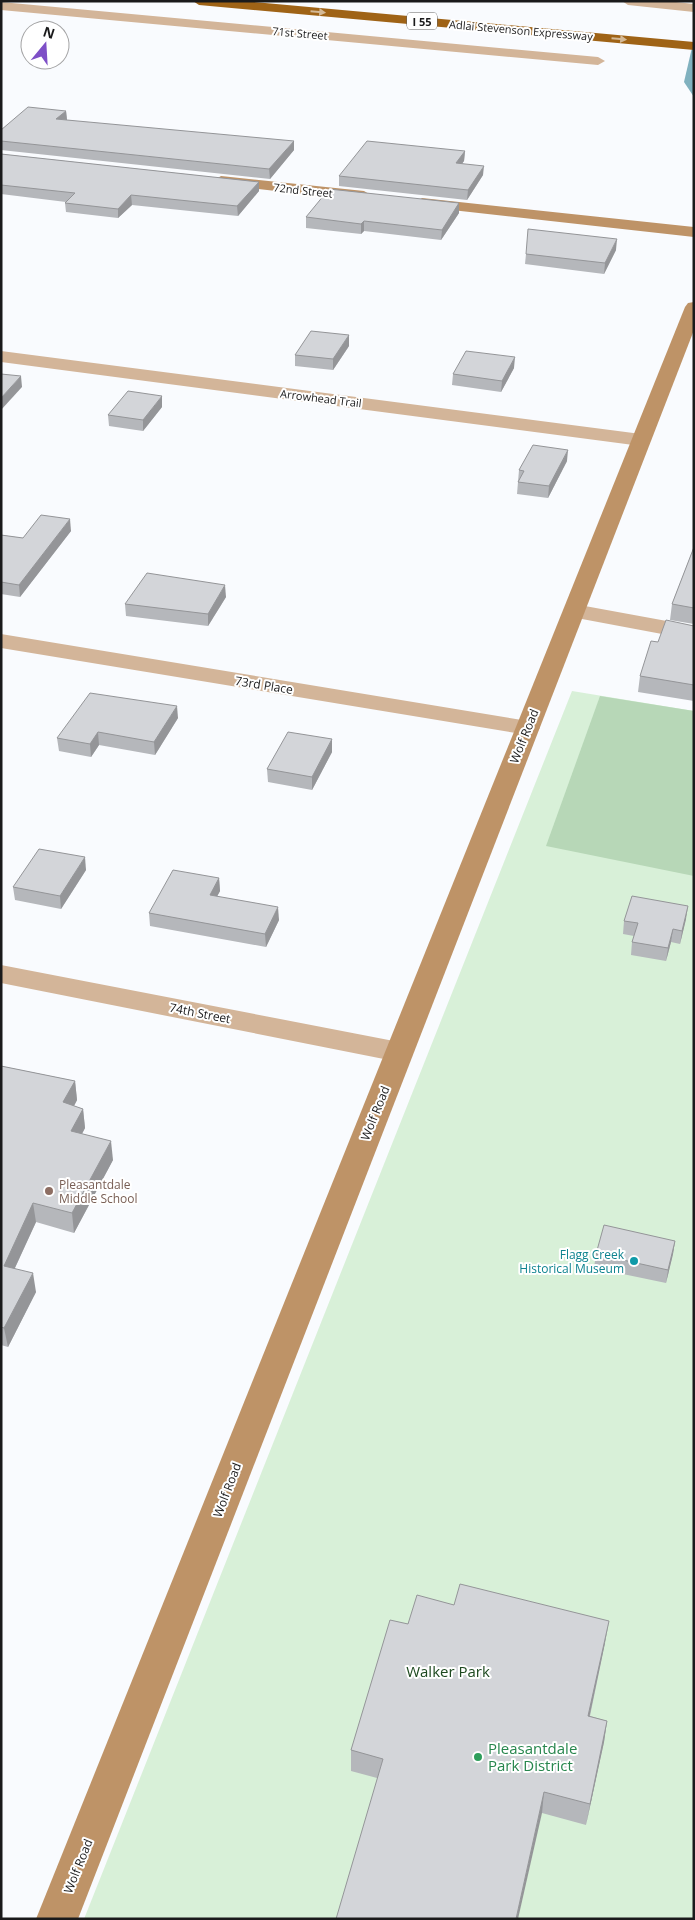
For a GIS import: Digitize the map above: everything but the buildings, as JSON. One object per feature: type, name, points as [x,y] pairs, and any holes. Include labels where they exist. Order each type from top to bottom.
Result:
[{"type":"highway","name":"Adlai Stevenson Expressway","points":[[200,1],[694,46]]},
{"type":"street","points":[[628,1],[694,8]]},
{"type":"street","name":"71st Street","points":[[1,6],[598,61]]},
{"type":"street","name":"72nd Street","points":[[207,179],[383,198]]},
{"type":"street","points":[[403,200],[694,232]]},
{"type":"street","name":"Wolf Road","points":[[57,1919],[694,307]]},
{"type":"street","name":"Arrowhead Trail","points":[[1,356],[641,440]]},
{"type":"street","points":[[574,611],[694,633]]},
{"type":"street","name":"73rd Place","points":[[1,641],[528,728]]},
{"type":"street","name":"74th Street","points":[[1,974],[399,1052]]},
{"type":"green space","name":"Walker Park","points":[[572,691],[694,711],[694,1919],[84,1919]]},
{"type":"green space","points":[[600,696],[694,711],[694,876],[546,846]]},
{"type":"water","points":[[694,39],[694,97],[684,82]]},
{"type":"place","name":"Pleasantdale Middle School","points":[[49,1191]]},
{"type":"place","name":"Flagg Creek Historical Museum","points":[[634,1261]]},
{"type":"place","name":"Pleasantdale Park District","points":[[478,1757]]}]
